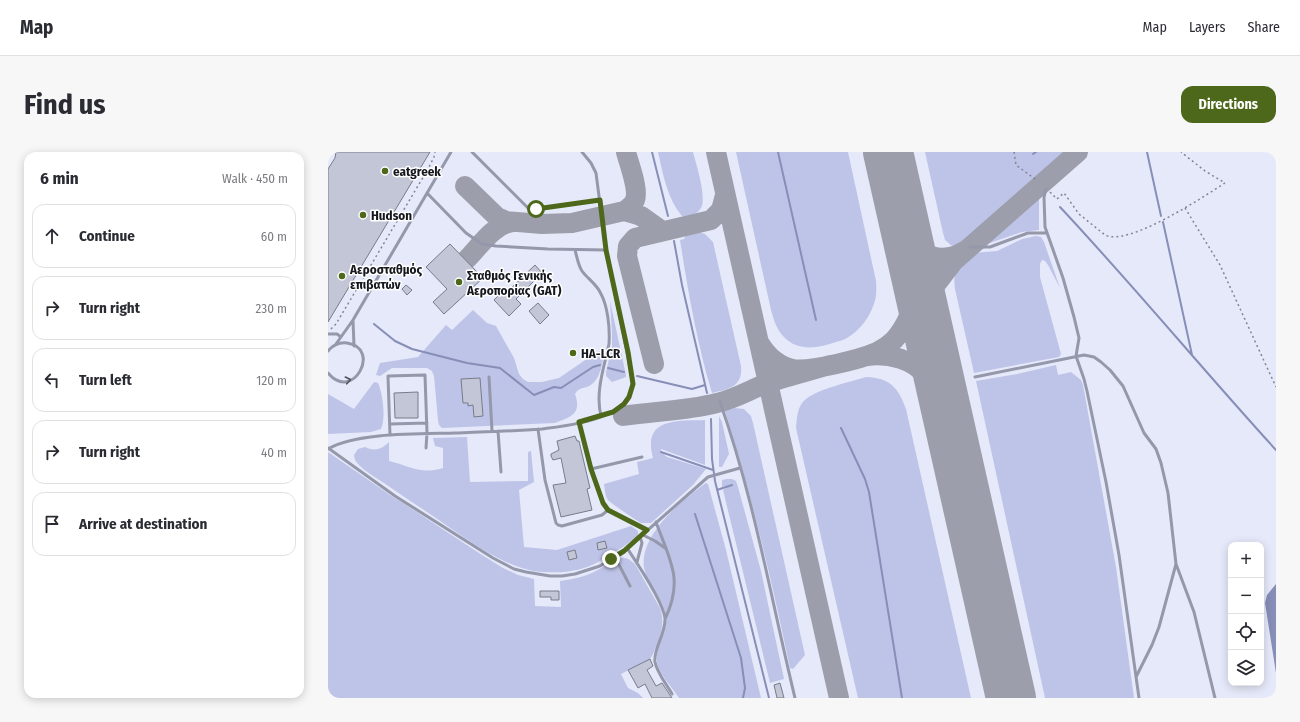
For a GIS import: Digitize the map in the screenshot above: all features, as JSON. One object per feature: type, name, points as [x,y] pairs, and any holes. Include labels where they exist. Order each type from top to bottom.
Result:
[{"type":"lane","points":[[328,351],[336,344],[353,320],[451,152]]},
{"type":"lane","points":[[472,152],[528,208],[536,209],[600,200]]},
{"type":"lane","points":[[328,448],[337,444],[360,439],[390,436],[427,433],[538,429],[579,422],[601,416],[613,412],[624,404],[629,397],[633,384],[628,352],[606,250],[596,173],[591,163],[582,152]]},
{"type":"lane","points":[[1046,188],[1044,197],[1046,232],[1063,278],[1076,324],[1078,338],[1076,356],[1084,379],[1106,482],[1119,555],[1139,698]]},
{"type":"lane","points":[[427,193],[466,233],[482,244],[575,250],[606,250]]},
{"type":"lane","points":[[970,247],[990,247],[1028,233],[1046,232]]},
{"type":"lane","points":[[575,250],[578,263],[600,292],[607,311],[610,336],[598,392],[598,405],[601,416]]},
{"type":"lane","points":[[353,320],[354,346]]},
{"type":"lane","points":[[328,333],[337,334],[341,337]]},
{"type":"lane","points":[[328,373],[337,380],[344,381],[352,380],[362,369],[363,358],[360,351],[354,346],[346,343],[336,344]]},
{"type":"lane","points":[[328,344],[331,348]]},
{"type":"lane","points":[[975,377],[1084,355],[1094,357],[1117,378],[1129,397],[1144,433],[1156,449],[1163,470],[1168,493],[1176,564],[1194,612],[1215,698]]},
{"type":"lane","points":[[390,436],[388,376],[425,375],[427,423],[426,448]]},
{"type":"lane","points":[[489,377],[492,431]]},
{"type":"lane","points":[[720,402],[740,468],[765,566],[795,698]]},
{"type":"lane","points":[[579,422],[591,469],[603,503],[608,510],[647,530]]},
{"type":"lane","points":[[390,424],[427,423]]},
{"type":"lane","points":[[538,429],[545,480],[558,525],[562,526],[602,515],[608,510]]},
{"type":"lane","points":[[498,431],[501,472]]},
{"type":"lane","points":[[328,448],[396,496],[493,558],[514,569],[536,575],[562,576],[593,568],[627,548],[708,477],[740,468]]},
{"type":"lane","points":[[591,469],[642,457]]},
{"type":"lane","points":[[656,522],[671,562],[675,587],[671,606],[665,619],[664,628],[655,654],[655,661],[656,667],[672,694]]},
{"type":"lane","points":[[641,536],[655,541],[665,549]]},
{"type":"lane","points":[[637,562],[642,543],[641,536]]},
{"type":"lane","points":[[627,548],[637,562],[661,606],[665,619]]},
{"type":"lane","points":[[615,556],[630,586]]},
{"type":"lane","points":[[1135,678],[1152,645],[1159,627],[1176,564]]},
{"type":"path","points":[[328,333],[336,324],[424,176],[435,152]]},
{"type":"path","points":[[1014,152],[1016,165],[1036,179]]},
{"type":"path","points":[[1046,188],[1057,199],[1064,193],[1079,214],[1110,238],[1125,236],[1171,216],[1225,184],[1205,171],[1181,152]]},
{"type":"path","points":[[1185,208],[1220,266],[1276,387]]},
{"type":"shaded area","points":[[658,152],[693,152],[703,196],[701,208],[695,214],[682,216],[677,209],[666,186]]},
{"type":"shaded area","points":[[736,152],[848,152],[876,281],[876,297],[872,309],[863,324],[847,338],[823,346],[802,347],[790,342],[779,331],[771,310]]},
{"type":"shaded area","points":[[925,152],[1068,152],[962,244],[952,246],[945,240]]},
{"type":"shaded area","points":[[1039,196],[1039,230],[1022,232],[981,246]]},
{"type":"shaded area","points":[[698,232],[705,234],[713,242],[741,366],[740,379],[734,386],[712,393],[693,317],[680,240],[684,239],[686,234]]},
{"type":"shaded area","points":[[1036,236],[1041,237],[1044,242],[1060,288],[1048,265],[1042,260],[1040,264],[1040,277],[1061,354],[1059,357],[974,373],[955,289],[954,282],[956,272],[960,264],[973,253],[997,251],[1022,239]]},
{"type":"shaded area","points":[[610,301],[626,375],[626,377],[612,382],[606,376],[612,346]]},
{"type":"shaded area","points":[[473,310],[487,323],[496,326],[514,358],[519,374],[528,382],[542,382],[559,378],[597,352],[605,351],[599,375],[596,380],[589,386],[578,390],[575,394],[577,406],[574,414],[555,423],[442,428],[439,425],[438,420],[434,376],[432,371],[427,368],[392,368],[380,376],[376,375],[380,363],[418,357],[446,325],[452,330]]},
{"type":"shaded area","points":[[1056,365],[1058,375],[1071,372],[1081,380],[1083,385],[1116,567],[1134,698],[1045,698],[976,381]]},
{"type":"shaded area","points":[[866,377],[881,379],[892,385],[900,395],[906,409],[971,698],[858,698],[796,428],[799,409],[803,402],[811,395]]},
{"type":"shaded area","points":[[374,382],[378,383],[382,399],[384,413],[381,429],[371,432],[328,434],[328,394],[354,409]]},
{"type":"shaded area","points":[[735,408],[744,409],[751,416],[753,423],[805,655],[793,669],[790,668],[761,539],[725,411]]},
{"type":"shaded area","points":[[719,416],[722,422],[729,454],[722,467],[719,467]]},
{"type":"shaded area","points":[[705,420],[705,465],[661,449],[661,452],[667,457],[706,469],[693,485],[651,523],[641,523],[608,500],[604,484],[639,474],[637,462],[653,458],[651,445],[652,435],[657,429],[664,424],[673,422]]},
{"type":"shaded area","points":[[467,437],[470,482],[528,481],[528,452],[531,451],[534,482],[519,490],[524,547],[557,550],[631,526],[638,531],[638,536],[616,552],[595,564],[584,568],[559,572],[539,572],[525,569],[496,557],[466,538],[362,468],[355,460],[354,456],[358,449],[365,447],[378,449],[389,442],[389,461],[415,469],[428,471],[435,470],[443,468],[443,448],[435,446],[433,438]]},
{"type":"shaded area","points":[[328,452],[393,497],[503,568],[518,575],[534,579],[535,606],[561,607],[560,581],[588,575],[618,559],[627,559],[635,564],[662,614],[661,633],[655,651],[650,659],[621,674],[628,688],[638,693],[643,698],[328,698]]},
{"type":"shaded area","points":[[727,479],[736,481],[738,487],[761,571],[784,679],[770,683],[723,490],[731,485],[722,487],[722,480]]},
{"type":"shaded area","points":[[706,483],[708,484],[726,550],[761,698],[679,698],[663,676],[658,666],[658,650],[666,625],[666,619],[663,606],[646,574],[644,568],[644,556],[648,543],[664,520],[685,499]]},
{"type":"shaded area","points":[[1276,584],[1276,673],[1265,603],[1267,595]]},
{"type":"building","name":"Αεροσταθμός επιβατών","points":[[336,152],[430,152],[328,322],[328,169],[335,158]]},
{"type":"building","name":"Σταθμός Γενικής Αεροπορίας (GAT)","points":[[450,244],[483,278],[444,314],[433,302],[447,289],[426,267]]},
{"type":"building","points":[[535,265],[542,273],[516,299],[521,304],[509,316],[494,300],[506,288],[508,291]]},
{"type":"building","points":[[406,285],[412,290],[407,295],[402,289]]},
{"type":"building","points":[[538,303],[549,315],[540,324],[529,311]]},
{"type":"building","points":[[480,378],[483,416],[474,417],[473,405],[468,406],[468,403],[463,403],[461,379]]},
{"type":"building","points":[[418,392],[418,418],[395,418],[394,393]]},
{"type":"building","points":[[575,436],[577,441],[579,441],[590,488],[587,489],[592,510],[561,517],[553,485],[566,483],[561,458],[553,460],[551,454],[559,450],[557,441]]},
{"type":"building","points":[[605,541],[607,548],[598,550],[597,543]]},
{"type":"building","points":[[575,550],[577,558],[569,560],[567,552]]},
{"type":"building","points":[[540,591],[559,591],[559,600],[551,600],[551,597],[540,597]]},
{"type":"building","points":[[650,659],[653,666],[647,670],[656,686],[662,683],[672,698],[652,698],[645,684],[638,688],[628,670]]},
{"type":"building","points":[[780,683],[784,698],[777,698],[774,685]]},
{"type":"waterway","points":[[652,152],[668,216]]},
{"type":"waterway","points":[[778,152],[816,320]]},
{"type":"waterway","points":[[1147,152],[1161,216]]},
{"type":"waterway","points":[[1060,207],[1115,267],[1276,450]]},
{"type":"waterway","points":[[1163,222],[1192,355]]},
{"type":"waterway","points":[[674,241],[682,285],[707,393]]},
{"type":"waterway","points":[[374,324],[395,341],[412,349],[467,363],[500,368],[534,395],[554,387],[561,388],[593,367],[600,365]]},
{"type":"waterway","points":[[608,368],[624,372]]},
{"type":"waterway","points":[[637,376],[692,389],[705,385]]},
{"type":"waterway","points":[[711,419],[712,459],[715,481],[769,698]]},
{"type":"waterway","points":[[841,428],[865,479],[869,492],[902,698]]},
{"type":"waterway","points":[[661,452],[713,470]]},
{"type":"waterway","points":[[717,490],[732,485]]},
{"type":"waterway","points":[[695,514],[741,658],[745,688],[743,698]]},
{"type":"taxiway","points":[[624,211],[633,203],[636,195],[635,183],[626,152]]},
{"type":"taxiway","points":[[716,152],[839,698]]},
{"type":"taxiway","points":[[926,318],[927,301],[931,291],[954,261],[1078,152]]},
{"type":"taxiway","points":[[465,186],[497,217],[506,221],[542,224],[572,223],[624,211],[641,216],[662,231]]},
{"type":"taxiway","points":[[654,364],[627,256],[628,246],[635,238],[711,220],[721,210],[725,195]]},
{"type":"taxiway","points":[[467,259],[482,242],[499,227],[512,222]]},
{"type":"taxiway","points":[[907,235],[911,243],[917,249],[932,256],[948,257],[964,251]]},
{"type":"taxiway","points":[[760,344],[774,360],[783,366],[793,369],[823,367],[869,355],[886,347],[899,334],[910,315],[919,287]]},
{"type":"taxiway","points":[[867,356],[883,355],[900,359],[915,366],[922,371],[930,381],[947,413]]},
{"type":"taxiway","points":[[623,416],[694,408],[717,403],[768,383],[830,365]]},
{"type":"runway","points":[[888,152],[1011,698]]},
{"type":"place","name":"eatgreek","points":[[385,171]]},
{"type":"place","name":"Hudson","points":[[363,215]]},
{"type":"place","name":"Αεροσταθμός επιβατών","points":[[342,276]]},
{"type":"place","name":"Σταθμός Γενικής Αεροπορίας (GAT)","points":[[459,282]]},
{"type":"place","name":"HA-LCR","points":[[573,353]]},
{"type":"route","points":[[536,209],[600,200],[606,250],[628,352],[633,384],[629,397],[624,404],[613,412],[579,422],[591,469],[603,503],[608,510],[647,530],[624,551],[611,559]]}]
